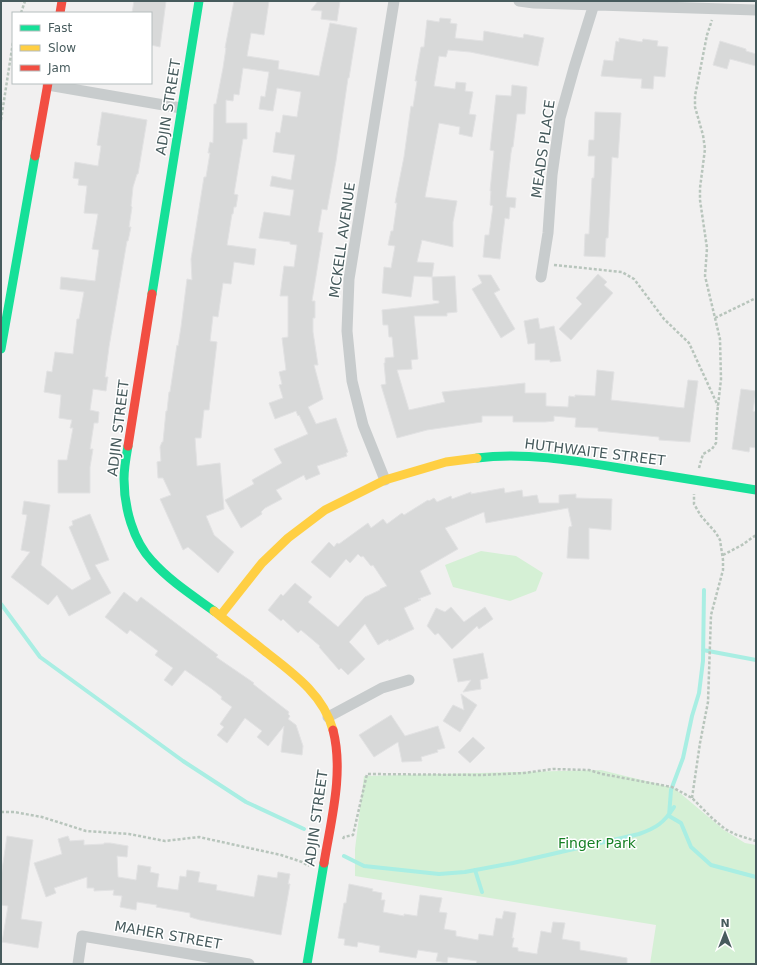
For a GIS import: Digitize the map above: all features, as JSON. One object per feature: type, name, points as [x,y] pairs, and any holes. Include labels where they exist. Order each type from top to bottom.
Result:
[{"type":"street","points":[[60,12],[62,1]]},
{"type":"street","name":"ADJIN STREET","points":[[199,1],[135,398],[124,480],[127,505],[135,534],[150,560],[172,581],[292,672],[318,700],[328,717],[334,738],[338,762],[336,788],[307,964]]},
{"type":"street","name":"MCKELL AVENUE","points":[[385,480],[363,426],[352,381],[347,331],[349,279],[394,1]]},
{"type":"street","points":[[519,1],[534,3],[756,10]]},
{"type":"street","name":"MEADS PLACE","points":[[541,277],[548,233],[552,175],[560,118],[594,4]]},
{"type":"street","points":[[1,349],[48,84],[181,108]]},
{"type":"street","name":"HUTHWAITE STREET","points":[[220,616],[262,563],[288,538],[325,510],[385,480],[446,462],[494,456],[544,457],[756,490]]},
{"type":"street","points":[[328,717],[382,688],[409,680]]},
{"type":"street","name":"MAHER STREET","points":[[78,964],[82,936],[248,964]]},
{"type":"path","points":[[21,12],[25,1]]},
{"type":"path","points":[[692,798],[708,702],[711,615],[723,570],[723,555],[720,540],[716,533],[701,516],[694,504],[697,480],[703,454],[712,449],[716,442],[721,379],[720,339],[705,276],[706,248],[700,188],[705,149],[703,135],[695,107],[695,96],[707,35],[716,8]]},
{"type":"path","points":[[1,120],[12,48]]},
{"type":"path","points":[[543,263],[622,272],[634,279],[664,319],[689,343],[718,406]]},
{"type":"path","points":[[715,318],[756,298]]},
{"type":"path","points":[[723,555],[742,545],[756,534]]},
{"type":"path","points":[[342,843],[344,837],[353,835],[367,774],[483,775],[524,773],[553,769],[589,770],[602,774],[672,787],[692,798],[725,829],[737,835],[756,841]]},
{"type":"path","points":[[1,812],[14,812],[42,817],[86,831],[129,834],[165,841],[199,837],[281,855],[302,862],[314,869]]},
{"type":"green space","points":[[481,551],[516,556],[543,573],[536,591],[510,601],[453,587],[445,565]]},
{"type":"green space","name":"Finger Park","points":[[601,770],[674,788],[724,830],[745,843],[756,845],[756,964],[650,964],[656,925],[355,876],[355,849],[364,776]]},
{"type":"building","points":[[134,1],[166,1],[160,47],[152,45],[152,12],[132,12]]},
{"type":"building","points":[[234,1],[269,1],[264,35],[251,33],[247,56],[279,61],[278,69],[319,76],[330,23],[357,28],[327,210],[322,209],[318,232],[323,233],[312,301],[315,301],[313,332],[318,365],[314,365],[323,399],[308,407],[316,424],[336,418],[348,452],[346,453],[347,456],[317,466],[320,474],[306,480],[304,475],[276,490],[282,499],[265,508],[261,512],[262,514],[241,528],[225,500],[254,484],[252,480],[282,463],[274,449],[308,434],[296,411],[275,419],[269,403],[283,398],[279,385],[282,384],[279,372],[286,370],[282,338],[288,337],[288,296],[280,296],[284,266],[294,267],[297,245],[290,244],[290,242],[259,238],[264,212],[290,216],[294,190],[270,186],[272,176],[291,180],[295,155],[273,152],[276,132],[280,133],[283,115],[297,117],[301,92],[277,88],[273,111],[259,109],[261,96],[265,97],[269,72],[243,68],[239,95],[234,94],[233,101],[226,100],[226,123],[247,123],[247,139],[243,139],[234,194],[238,195],[236,207],[234,207],[232,214],[227,245],[256,249],[254,265],[234,262],[231,284],[223,283],[218,317],[213,316],[210,341],[217,342],[209,410],[204,410],[201,438],[195,438],[197,466],[220,463],[224,509],[206,516],[214,535],[234,552],[218,573],[188,547],[183,550],[160,499],[171,495],[163,478],[158,478],[157,462],[161,461],[160,447],[163,442],[166,411],[177,345],[178,346],[187,279],[192,280],[191,259],[204,177],[206,177],[210,153],[208,153],[210,142],[213,143],[214,104],[216,104],[223,68],[225,48]]},
{"type":"building","points":[[318,1],[340,1],[337,21],[321,19],[322,11],[311,10]]},
{"type":"building","points":[[440,18],[451,19],[450,23],[457,24],[455,38],[483,41],[484,31],[523,38],[524,34],[544,38],[538,66],[470,52],[448,50],[446,57],[439,56],[434,86],[455,89],[456,82],[466,83],[465,91],[473,92],[469,114],[476,115],[472,137],[459,134],[460,127],[439,123],[425,197],[457,201],[453,222],[453,247],[422,240],[417,262],[434,263],[432,277],[414,276],[411,297],[382,293],[384,267],[391,268],[395,246],[388,245],[391,231],[393,231],[397,203],[395,203],[404,157],[411,106],[413,107],[417,81],[415,81],[421,47],[424,47],[427,20],[439,22]]},
{"type":"building","points":[[619,38],[642,42],[643,39],[658,41],[657,46],[668,47],[665,77],[654,76],[653,89],[641,88],[642,79],[601,76],[604,60],[613,61],[616,41],[619,42]]},
{"type":"building","points":[[720,41],[746,49],[746,51],[756,54],[756,66],[730,59],[727,69],[713,65]]},
{"type":"building","points":[[512,85],[527,87],[525,114],[517,114],[506,197],[516,198],[515,208],[510,207],[509,219],[505,218],[500,259],[483,257],[485,235],[489,235],[493,206],[490,205],[490,191],[494,151],[490,150],[496,95],[511,96]]},
{"type":"building","points":[[102,112],[147,120],[138,174],[133,187],[129,227],[131,227],[127,241],[109,347],[105,377],[108,377],[106,391],[93,389],[90,410],[99,412],[98,423],[94,423],[90,449],[93,449],[90,467],[90,493],[58,493],[58,460],[67,460],[73,428],[70,428],[72,420],[59,418],[61,395],[44,392],[47,371],[52,372],[55,352],[73,354],[77,319],[79,319],[84,292],[60,289],[61,277],[95,281],[99,250],[92,249],[98,214],[84,213],[87,186],[78,185],[79,179],[73,178],[75,162],[98,166],[101,146],[97,145]]},
{"type":"building","points":[[595,112],[621,113],[618,158],[612,157],[608,238],[606,238],[605,257],[584,256],[585,234],[589,234],[592,178],[594,178],[595,156],[588,156],[589,140],[594,140]]},
{"type":"building","points":[[598,274],[607,282],[604,285],[613,293],[571,340],[559,329],[582,304],[576,298]]},
{"type":"building","points":[[478,275],[491,275],[500,290],[494,293],[515,329],[501,338],[472,289],[482,283]]},
{"type":"building","points":[[455,276],[457,312],[447,313],[447,316],[414,316],[418,359],[411,360],[412,369],[397,370],[409,410],[445,402],[442,392],[525,383],[525,393],[546,393],[546,406],[568,407],[569,396],[595,396],[597,370],[614,372],[611,400],[684,408],[688,380],[698,381],[690,442],[659,440],[659,437],[598,431],[598,428],[575,427],[576,418],[554,416],[554,421],[513,422],[513,416],[482,416],[482,422],[427,430],[397,438],[381,385],[386,384],[385,358],[394,357],[392,337],[389,337],[388,325],[383,325],[382,310],[439,303],[439,301],[433,300],[432,277]]},
{"type":"building","points":[[538,318],[540,329],[554,326],[561,361],[550,362],[550,360],[535,360],[535,343],[528,344],[524,321]]},
{"type":"building","points":[[741,389],[756,391],[753,411],[756,412],[756,448],[750,447],[749,452],[732,449]]},
{"type":"building","points":[[504,488],[505,493],[522,490],[523,497],[537,495],[539,503],[559,503],[559,495],[576,494],[576,498],[612,499],[611,530],[589,528],[589,559],[567,558],[569,527],[572,526],[568,508],[486,523],[484,512],[445,528],[458,549],[420,571],[431,594],[418,599],[421,600],[404,608],[414,629],[389,641],[388,639],[378,645],[365,624],[349,642],[365,659],[348,675],[341,668],[339,670],[319,647],[320,646],[301,630],[298,633],[283,619],[281,621],[268,610],[281,594],[283,596],[295,583],[312,597],[308,602],[338,627],[365,597],[387,586],[373,565],[371,566],[363,556],[361,557],[358,554],[350,563],[346,559],[330,578],[311,562],[329,542],[334,547],[337,543],[339,544],[368,523],[371,528],[383,519],[387,524],[402,513],[404,515],[428,500],[429,501],[434,498],[437,502],[451,496],[452,499],[471,492],[471,494]]},
{"type":"building","points":[[24,501],[50,505],[41,565],[72,590],[91,579],[69,527],[73,525],[72,521],[90,514],[109,560],[95,565],[111,593],[69,616],[57,595],[48,605],[11,577],[30,552],[21,550],[27,515],[22,514]]},
{"type":"building","points":[[124,592],[137,602],[141,597],[218,655],[216,657],[254,683],[253,684],[289,712],[288,714],[290,716],[288,719],[296,725],[303,746],[302,755],[281,752],[284,726],[268,746],[257,737],[262,731],[245,718],[227,743],[217,735],[224,727],[220,724],[232,707],[221,699],[222,697],[212,689],[185,670],[172,686],[164,680],[173,668],[155,655],[158,651],[130,630],[127,634],[105,617]]},
{"type":"building","points":[[451,607],[464,622],[485,607],[493,619],[479,629],[477,626],[452,649],[438,633],[435,635],[427,626],[436,608],[445,612]]},
{"type":"building","points":[[483,653],[488,678],[480,680],[481,689],[463,692],[471,680],[458,682],[453,659]]},
{"type":"building","points":[[461,694],[477,705],[460,732],[443,721],[453,705],[464,710]]},
{"type":"building","points":[[391,715],[405,736],[438,726],[445,748],[437,750],[438,752],[421,757],[422,761],[402,762],[398,742],[374,757],[359,735]]},
{"type":"building","points":[[473,737],[485,748],[470,763],[458,752]]},
{"type":"building","points":[[7,836],[33,840],[21,919],[42,922],[38,948],[2,942],[8,906],[1,905],[1,877]]},
{"type":"building","points":[[68,836],[70,841],[84,840],[84,845],[110,843],[128,846],[127,857],[117,856],[118,877],[136,880],[138,865],[151,867],[150,872],[159,874],[157,887],[178,890],[180,876],[186,877],[187,870],[200,872],[198,882],[217,885],[216,890],[254,897],[258,875],[277,878],[278,872],[290,874],[288,884],[290,884],[281,935],[200,920],[190,917],[190,913],[156,907],[157,905],[137,902],[136,910],[120,907],[122,896],[113,895],[114,890],[94,891],[94,888],[87,888],[87,877],[54,888],[56,893],[46,897],[34,863],[62,854],[58,839]]},
{"type":"building","points":[[349,884],[373,889],[372,891],[382,893],[381,900],[385,900],[383,912],[404,916],[404,914],[417,916],[420,895],[442,898],[439,912],[447,913],[444,929],[456,931],[456,936],[478,940],[479,934],[493,936],[496,918],[502,919],[504,911],[516,913],[512,947],[518,948],[518,951],[537,954],[541,931],[551,933],[553,922],[565,923],[562,939],[580,942],[580,950],[627,958],[627,964],[476,964],[477,961],[448,957],[447,963],[436,961],[438,953],[418,950],[416,958],[379,952],[380,946],[358,942],[357,947],[344,945],[345,939],[338,938]]},
{"type":"waterway","points":[[704,590],[703,661],[699,693],[692,716],[683,758],[671,790],[669,816],[681,823],[691,847],[711,865],[756,877]]},
{"type":"waterway","points":[[1,604],[40,657],[183,761],[246,802],[304,829]]},
{"type":"waterway","points":[[703,650],[756,660]]},
{"type":"waterway","points":[[344,856],[364,866],[439,874],[465,872],[513,863],[639,834],[650,830],[659,824],[667,817],[674,807]]},
{"type":"waterway","points":[[475,870],[482,892]]},
{"type":"traffic: fast","points":[[152,294],[199,1]]},
{"type":"traffic: fast","points":[[1,349],[35,156]]},
{"type":"traffic: fast","points":[[128,446],[125,462],[124,490],[131,523],[140,544],[145,553],[166,575],[214,611]]},
{"type":"traffic: fast","points":[[477,458],[496,456],[552,458],[756,490]]},
{"type":"traffic: fast","points":[[307,964],[324,863]]},
{"type":"traffic: slow","points":[[220,616],[262,563],[288,538],[325,510],[385,480],[446,462],[477,458]]},
{"type":"traffic: slow","points":[[214,611],[284,666],[304,684],[322,705],[333,730]]},
{"type":"traffic: jam","points":[[60,12],[62,1]]},
{"type":"traffic: jam","points":[[35,156],[48,84]]},
{"type":"traffic: jam","points":[[128,446],[152,294]]},
{"type":"traffic: jam","points":[[324,863],[337,780],[336,746],[333,730]]}]
